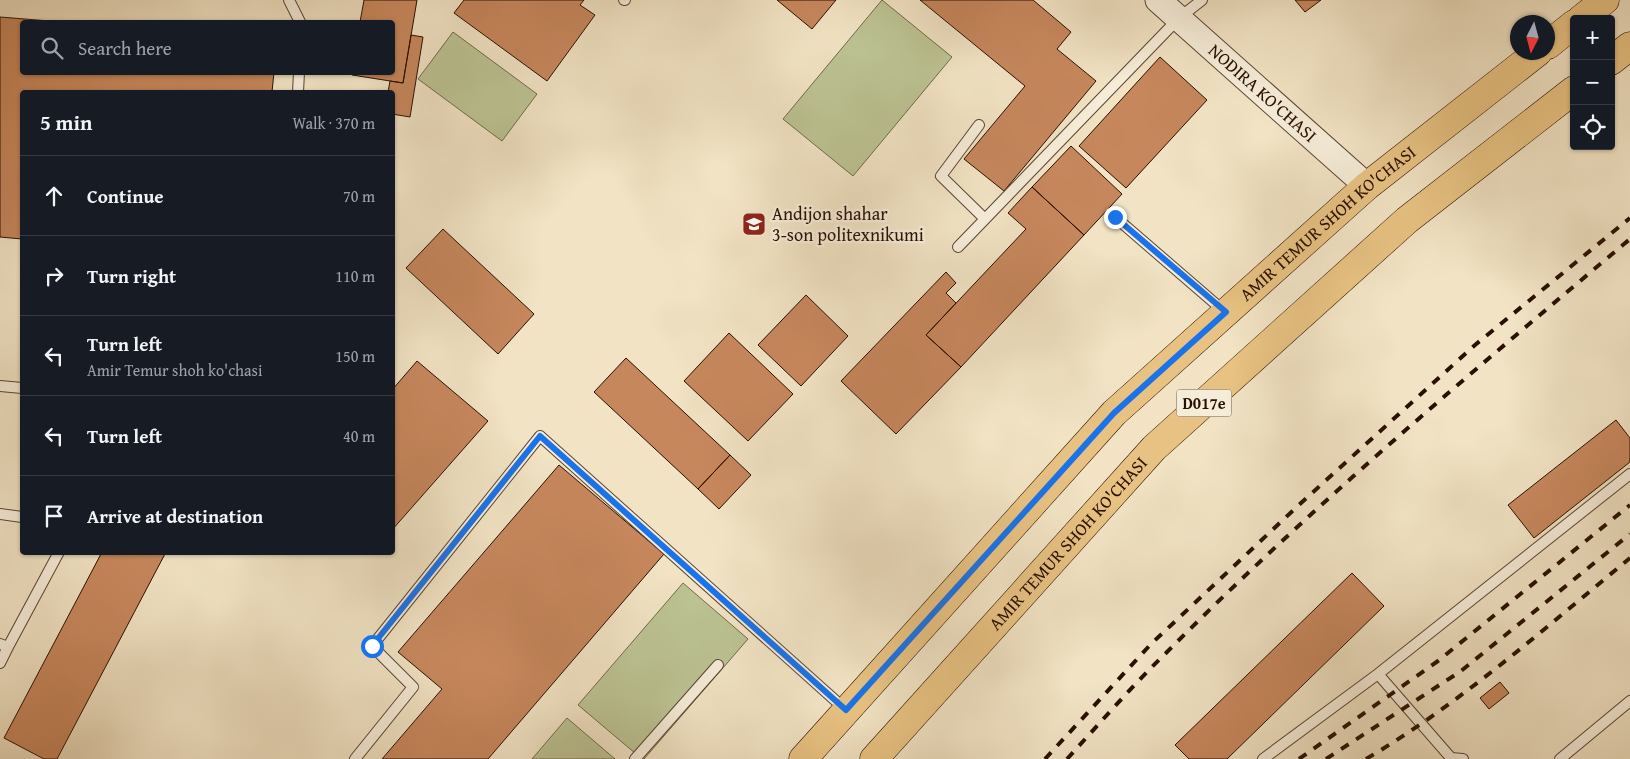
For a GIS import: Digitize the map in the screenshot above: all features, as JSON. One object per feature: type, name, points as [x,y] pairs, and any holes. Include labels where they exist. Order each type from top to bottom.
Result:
[{"type":"main road","points":[[1555,40],[1570,28]]},
{"type":"main road","name":"AMIR TEMUR SHOH KO'CHASI","points":[[803,759],[1114,413],[1367,186],[1528,60]]},
{"type":"main road","name":"AMIR TEMUR SHOH KO'CHASI","points":[[874,759],[1154,448],[1408,220],[1570,93]]},
{"type":"street","name":"NODIRA KO'CHASI","points":[[1158,0],[1367,186]]},
{"type":"lane","points":[[290,0],[299,20]]},
{"type":"lane","points":[[958,247],[1179,18],[1202,0]]},
{"type":"lane","points":[[298,90],[299,75]]},
{"type":"lane","points":[[979,125],[941,176],[985,219]]},
{"type":"lane","points":[[1115,217],[1226,312]]},
{"type":"lane","points":[[0,386],[20,388]]},
{"type":"lane","points":[[355,759],[413,687],[372,646],[540,436],[846,710]]},
{"type":"lane","points":[[1263,759],[1378,674],[1630,474]]},
{"type":"lane","points":[[0,514],[20,518]]},
{"type":"lane","points":[[0,663],[4,646],[57,555]]},
{"type":"lane","points":[[635,759],[718,665]]},
{"type":"lane","points":[[1378,674],[1451,758],[1463,759]]},
{"type":"lane","points":[[1560,759],[1630,701]]},
{"type":"green space","points":[[882,0],[952,57],[853,176],[783,119]]},
{"type":"green space","points":[[453,32],[537,94],[502,141],[418,79]]},
{"type":"green space","points":[[683,583],[748,639],[642,759],[578,705]]},
{"type":"green space","points":[[567,718],[615,759],[532,759]]},
{"type":"building","points":[[364,0],[417,0],[403,83],[352,75],[395,75],[395,20],[360,20]]},
{"type":"building","points":[[464,0],[584,0],[580,5],[595,15],[547,81],[454,13]]},
{"type":"building","points":[[777,0],[836,0],[812,29]]},
{"type":"building","points":[[920,0],[1033,0],[1071,32],[1057,49],[1096,81],[1004,191],[964,159],[1025,86]]},
{"type":"building","points":[[1295,0],[1321,0],[1305,12]]},
{"type":"building","points":[[0,17],[37,20],[20,20],[20,75],[274,75],[272,90],[20,90],[20,239],[0,237]]},
{"type":"building","points":[[411,35],[423,37],[410,117],[395,114],[395,90],[388,90],[390,81],[403,83]]},
{"type":"building","points":[[1160,57],[1207,100],[1126,188],[1079,146]]},
{"type":"building","points":[[1071,146],[1122,194],[1084,235],[1032,187]]},
{"type":"building","points":[[1032,187],[1084,235],[961,367],[926,335],[1026,229],[1008,213]]},
{"type":"building","points":[[443,229],[534,314],[498,354],[406,268]]},
{"type":"building","points":[[946,272],[956,283],[946,293],[956,303],[926,335],[961,367],[896,434],[841,381]]},
{"type":"building","points":[[806,295],[848,336],[801,386],[758,345]]},
{"type":"building","points":[[729,333],[793,394],[748,441],[684,381]]},
{"type":"building","points":[[626,358],[730,455],[698,489],[594,392]]},
{"type":"building","points":[[417,361],[488,421],[395,527],[395,387]]},
{"type":"building","points":[[1616,420],[1630,438],[1630,462],[1534,538],[1508,505]]},
{"type":"building","points":[[730,455],[751,475],[719,509],[698,489]]},
{"type":"building","points":[[559,465],[664,554],[488,759],[382,759],[442,689],[398,652]]},
{"type":"building","points":[[100,555],[164,555],[57,759],[44,759],[4,738]]},
{"type":"building","points":[[1352,573],[1384,606],[1227,759],[1189,759],[1175,745]]},
{"type":"building","points":[[1500,682],[1509,693],[1489,709],[1480,698]]},
{"type":"railway","points":[[1045,759],[1151,644],[1301,503],[1475,345],[1630,218]]},
{"type":"railway","points":[[1067,759],[1154,665],[1279,544],[1394,440],[1630,239]]},
{"type":"railway","points":[[1299,759],[1438,661],[1630,505]]},
{"type":"railway","points":[[1326,759],[1461,671],[1630,534]]},
{"type":"railway","points":[[1366,759],[1435,714],[1502,664],[1630,558]]},
{"type":"place","name":"Andijon shahar 3-son politexnikumi","points":[[754,224]]},
{"type":"route","points":[[372,646],[540,436],[846,710],[1114,413],[1226,312],[1115,217]]}]
